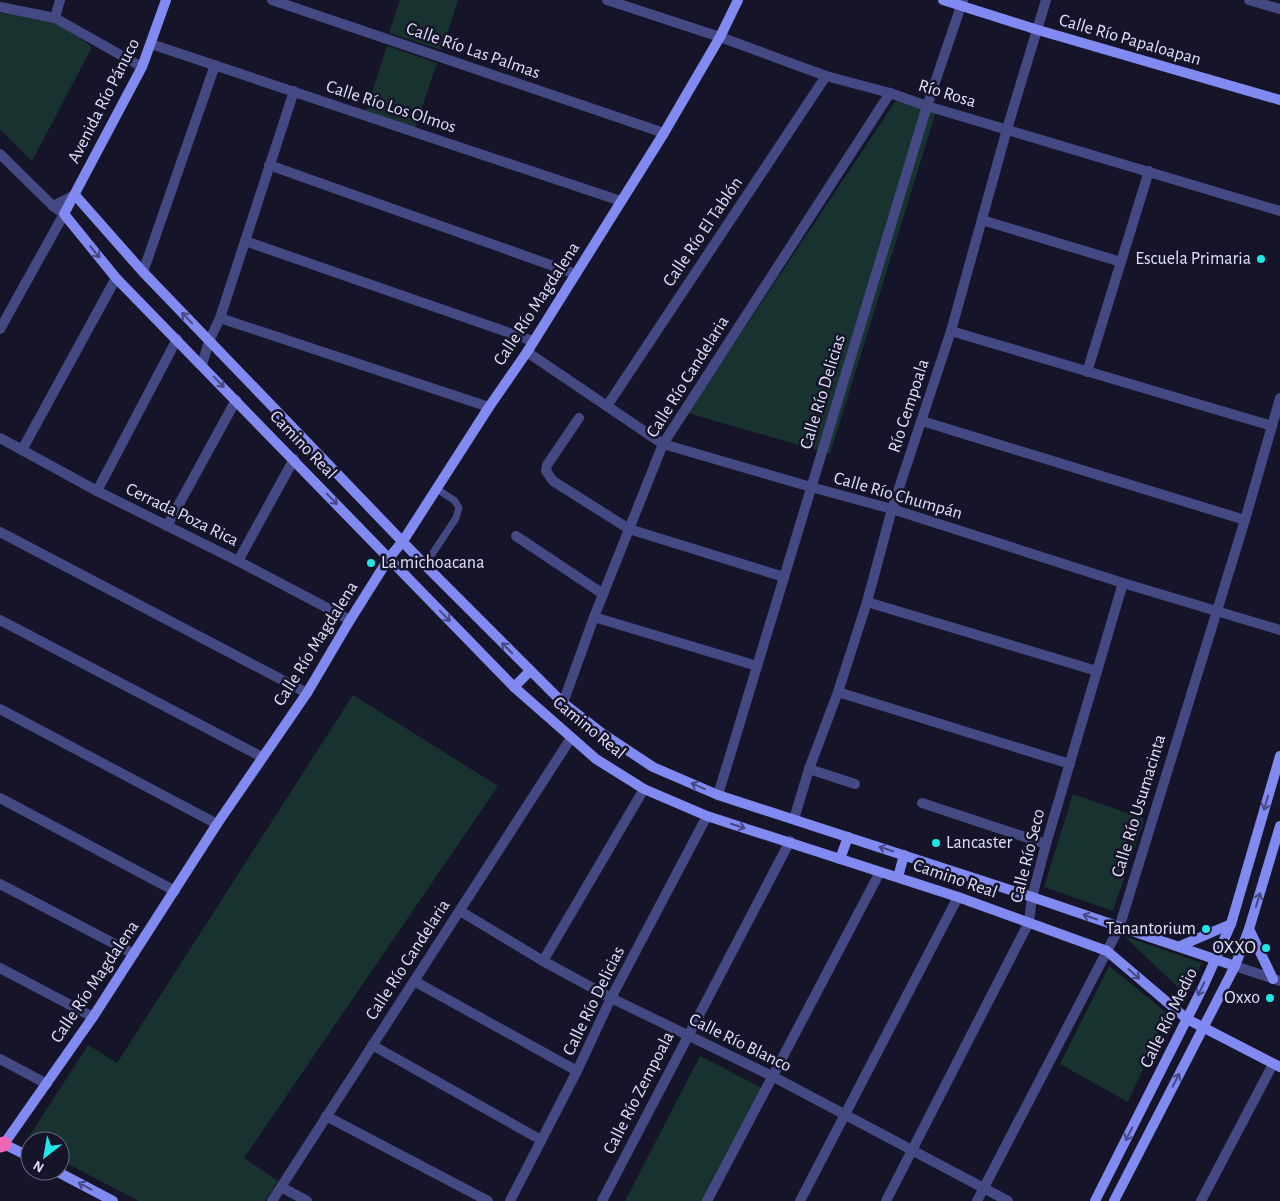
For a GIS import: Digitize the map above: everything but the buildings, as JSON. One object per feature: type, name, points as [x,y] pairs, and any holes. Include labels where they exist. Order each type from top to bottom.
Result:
[{"type":"street","points":[[55,18],[60,0]]},
{"type":"street","name":"Avenida Río Pánuco","points":[[64,214],[142,67],[166,0]]},
{"type":"street","name":"Calle Río Las Palmas","points":[[272,0],[664,133]]},
{"type":"street","name":"Río Rosa","points":[[607,0],[720,37],[826,76],[1280,211]]},
{"type":"street","name":"Calle Río Magdalena","points":[[1,1144],[47,1084],[92,1018],[217,824],[307,693],[389,558],[403,541],[489,407],[527,352],[664,133],[720,37],[738,0]]},
{"type":"street","name":"Calle Río Papaloapan","points":[[943,0],[963,3],[1038,30],[1280,100]]},
{"type":"street","name":"Río Cempoala","points":[[794,819],[809,769],[838,692],[867,602],[892,509],[951,331],[1006,129],[1046,0]]},
{"type":"street","points":[[1249,0],[1280,9]]},
{"type":"street","name":"Calle Río Delicias","points":[[718,795],[927,106],[963,3]]},
{"type":"street","points":[[0,7],[55,18],[142,67]]},
{"type":"street","name":"Calle Río Los Olmos","points":[[151,44],[621,201]]},
{"type":"street","points":[[143,272],[215,65]]},
{"type":"street","name":"Calle Río El Tablón","points":[[607,406],[826,76]]},
{"type":"street","points":[[202,364],[209,341],[220,318],[294,91]]},
{"type":"street","name":"Calle Río Candelaria","points":[[563,703],[594,617],[663,444],[890,94]]},
{"type":"street","name":"Camino Real","points":[[0,154],[53,206],[64,214],[116,278],[202,364],[514,687],[596,759],[644,789],[707,816],[790,841],[958,897],[1107,950],[1186,1019],[1277,1065]]},
{"type":"street","points":[[269,165],[576,274]]},
{"type":"street","points":[[1087,372],[1149,171]]},
{"type":"street","points":[[53,206],[75,195]]},
{"type":"street","name":"Camino Real","points":[[75,195],[143,272],[425,565],[530,671],[563,703],[603,734],[653,767],[718,795],[1032,897],[1277,980]]},
{"type":"street","points":[[0,329],[64,214]]},
{"type":"street","points":[[982,220],[1121,262]]},
{"type":"street","points":[[245,241],[533,341]]},
{"type":"street","points":[[22,450],[116,278]]},
{"type":"street","points":[[220,318],[489,407]]},
{"type":"street","points":[[951,331],[1272,426]]},
{"type":"street","points":[[97,492],[177,339]]},
{"type":"street","name":"Calle Río Chumpán","points":[[527,352],[663,444],[892,509],[1123,583],[1280,630]]},
{"type":"street","name":"Calle Río Usumacinta","points":[[977,1201],[1119,928],[1216,611],[1246,520],[1280,398]]},
{"type":"street","points":[[167,526],[236,400]]},
{"type":"street","points":[[578,418],[549,460],[546,471],[553,481],[629,528],[784,577]]},
{"type":"street","points":[[922,421],[1246,520]]},
{"type":"street","name":"Cerrada Poza Rica","points":[[0,438],[97,492],[238,560],[350,620]]},
{"type":"street","points":[[238,560],[294,459]]},
{"type":"street","points":[[0,532],[307,693]]},
{"type":"street","points":[[516,536],[603,594]]},
{"type":"street","name":"Calle Río Seco","points":[[886,1201],[1030,922],[1032,897],[1046,844],[1123,583]]},
{"type":"street","points":[[867,602],[1097,671]]},
{"type":"street","points":[[594,617],[757,666]]},
{"type":"street","points":[[0,620],[262,757]]},
{"type":"street","points":[[514,687],[530,671]]},
{"type":"street","points":[[838,692],[1070,764]]},
{"type":"street","points":[[0,709],[217,824]]},
{"type":"street","name":"Calle Río Candelaria","points":[[272,1201],[571,738]]},
{"type":"street","name":"Calle Río Medio","points":[[1095,1201],[1216,959],[1231,924],[1280,756]]},
{"type":"street","points":[[809,769],[855,784]]},
{"type":"street","points":[[543,961],[644,789]]},
{"type":"street","points":[[0,798],[175,891]]},
{"type":"street","points":[[922,803],[1046,844]]},
{"type":"street","name":"Calle Río Delicias","points":[[510,1201],[577,1071],[612,998],[707,816]]},
{"type":"street","name":"Calle Río Medio","points":[[1114,1201],[1235,966],[1249,929],[1280,826]]},
{"type":"street","points":[[840,859],[848,837]]},
{"type":"street","name":"Calle Río Zempoala","points":[[602,1201],[790,841]]},
{"type":"street","points":[[898,877],[904,855]]},
{"type":"street","points":[[707,1201],[880,872]]},
{"type":"street","points":[[0,884],[134,954]]},
{"type":"street","points":[[800,1201],[958,897]]},
{"type":"street","name":"Calle Río Blanco","points":[[460,911],[543,961],[612,998],[772,1076],[1008,1201]]},
{"type":"street","points":[[1180,946],[1231,924]]},
{"type":"street","points":[[1249,929],[1277,980]]},
{"type":"street","points":[[0,968],[92,1018]]},
{"type":"street","points":[[414,981],[577,1071]]},
{"type":"street","points":[[372,1045],[541,1140]]},
{"type":"street","points":[[0,1059],[47,1084]]},
{"type":"street","points":[[1201,1201],[1277,1065]]},
{"type":"street","points":[[326,1116],[488,1201]]},
{"type":"street","points":[[1,1144],[20,1153]]},
{"type":"street","points":[[70,1178],[113,1201]]},
{"type":"street","points":[[281,1187],[307,1201]]},
{"type":"lane","points":[[425,565],[456,518],[459,508],[455,501],[437,489]]},
{"type":"green space","points":[[400,0],[458,0],[442,50],[389,33]]},
{"type":"green space","points":[[0,13],[54,19],[92,47],[32,161],[0,129]]},
{"type":"green space","points":[[387,46],[437,63],[415,128],[366,111]]},
{"type":"green space","points":[[901,93],[938,105],[830,454],[688,413]]},
{"type":"green space","points":[[353,695],[498,786],[244,1158],[278,1181],[265,1201],[139,1201],[70,1165],[70,1131],[33,1131],[88,1045],[117,1063]]},
{"type":"green space","points":[[1073,794],[1144,819],[1113,911],[1044,887]]},
{"type":"green space","points":[[1124,936],[1202,963],[1185,994]]},
{"type":"green space","points":[[1109,966],[1168,1014],[1128,1102],[1060,1064]]},
{"type":"green space","points":[[700,1056],[768,1091],[711,1201],[625,1201]]},
{"type":"place","name":"Escuela Primaria","points":[[1261,259]]},
{"type":"place","name":"La michoacana","points":[[371,563]]},
{"type":"place","name":"Lancaster","points":[[936,843]]},
{"type":"place","name":"Tanantorium","points":[[1206,929]]},
{"type":"place","name":"OXXO","points":[[1266,948]]},
{"type":"place","name":"Oxxo","points":[[1270,998]]}]
